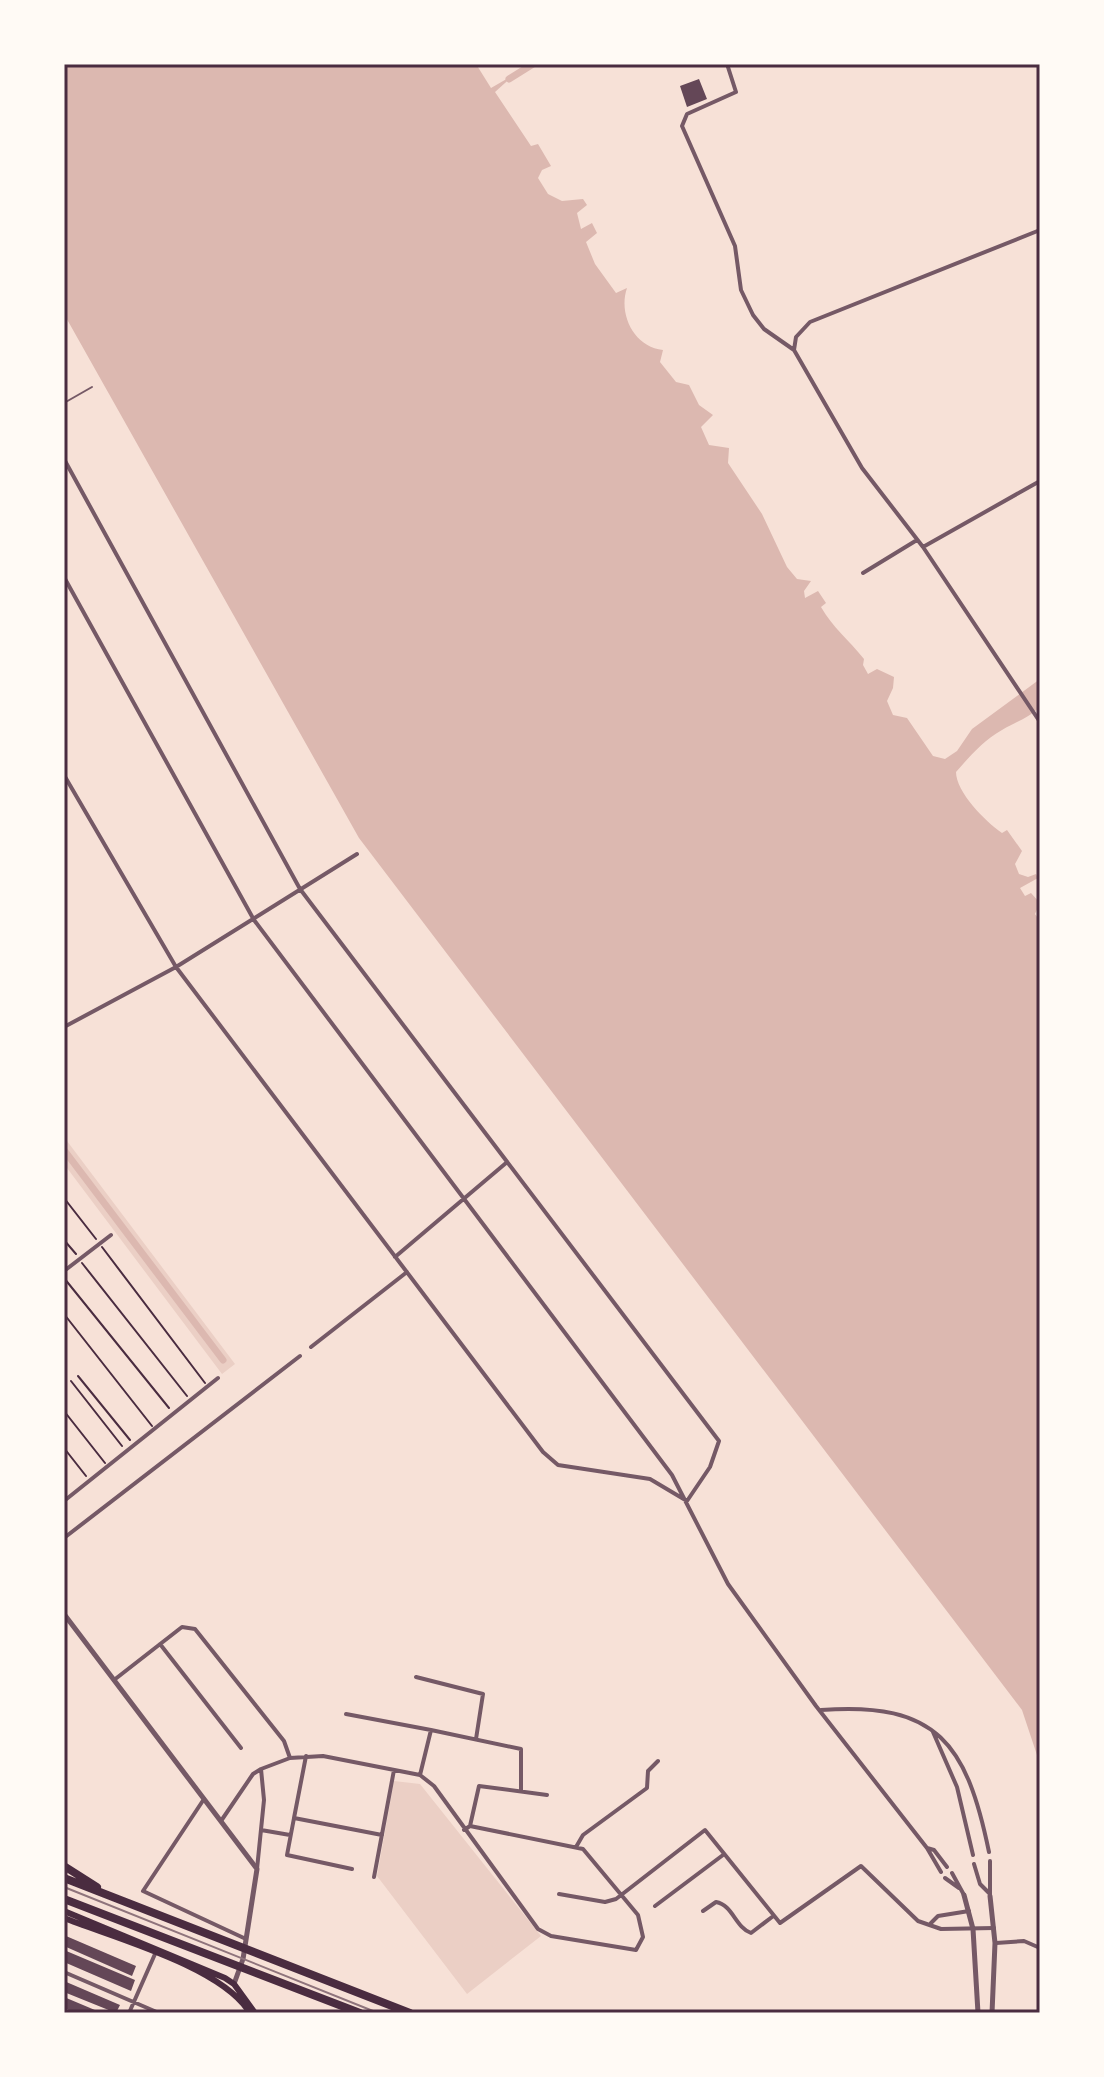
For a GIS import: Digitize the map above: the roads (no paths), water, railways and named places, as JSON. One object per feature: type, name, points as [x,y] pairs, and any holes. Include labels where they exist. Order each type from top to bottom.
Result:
[{"type":"highway","points":[[64,1866],[112,1897]]},
{"type":"highway","points":[[64,1878],[410,2013]]},
{"type":"highway","points":[[64,1899],[360,2013]]},
{"type":"highway","points":[[324,1998],[351,2013]]},
{"type":"main road","points":[[64,1911],[232,1987],[252,2013]]},
{"type":"main road","points":[[64,1918],[232,1987]]},
{"type":"street","points":[[727,64],[736,92],[687,114],[682,126],[735,246],[746,304],[764,329],[794,350],[862,468],[923,547],[1040,722]]},
{"type":"street","points":[[794,350],[796,337],[810,322],[1040,230]]},
{"type":"street","points":[[64,459],[300,889],[719,1441],[710,1467],[687,1501]]},
{"type":"street","points":[[923,547],[1040,481]]},
{"type":"street","points":[[863,573],[917,540]]},
{"type":"street","points":[[64,577],[254,920],[465,1196],[672,1475],[728,1584],[819,1711],[927,1848],[941,1872]]},
{"type":"street","points":[[64,775],[176,967],[550,1460],[578,1469],[639,1476],[687,1501]]},
{"type":"street","points":[[64,1027],[176,967],[357,854]]},
{"type":"street","points":[[395,1257],[507,1162]]},
{"type":"street","points":[[64,1271],[111,1235]]},
{"type":"street","points":[[311,1347],[407,1272]]},
{"type":"street","points":[[64,1538],[300,1356]]},
{"type":"street","points":[[64,1501],[218,1378]]},
{"type":"street","points":[[64,1614],[257,1869]]},
{"type":"street","points":[[114,1680],[182,1627],[195,1629],[284,1741],[290,1758]]},
{"type":"street","points":[[160,1644],[241,1748]]},
{"type":"street","points":[[416,1677],[483,1694],[476,1739]]},
{"type":"street","points":[[819,1711],[849,1708],[892,1712],[915,1719],[932,1730],[952,1749],[971,1783],[989,1852]]},
{"type":"street","points":[[346,1714],[522,1749],[521,1791]]},
{"type":"street","points":[[420,1775],[431,1730]]},
{"type":"street","points":[[932,1730],[957,1787],[973,1855]]},
{"type":"street","points":[[306,1756],[288,1856],[352,1869]]},
{"type":"street","points":[[221,1821],[253,1774],[290,1758],[306,1756],[420,1775],[434,1786],[538,1929],[551,1936],[636,1950],[643,1930],[634,1907],[583,1849],[470,1826]]},
{"type":"street","points":[[576,1847],[583,1835],[647,1788],[648,1771],[658,1761]]},
{"type":"street","points":[[232,1987],[246,1939],[257,1869],[264,1800],[261,1769]]},
{"type":"street","points":[[374,1877],[394,1770]]},
{"type":"street","points":[[464,1830],[470,1826],[479,1786],[547,1795]]},
{"type":"street","points":[[204,1799],[143,1891],[246,1939]]},
{"type":"street","points":[[294,1818],[382,1835]]},
{"type":"street","points":[[261,1830],[290,1835]]},
{"type":"street","points":[[559,1894],[605,1902],[624,1894],[705,1830],[772,1917],[780,1923],[861,1866],[912,1916],[941,1929],[994,1928]]},
{"type":"street","points":[[927,1848],[934,1850],[947,1867]]},
{"type":"street","points":[[655,1906],[723,1855]]},
{"type":"street","points":[[990,1861],[989,1895],[995,1943],[992,2013]]},
{"type":"street","points":[[974,1864],[980,1884],[989,1895]]},
{"type":"street","points":[[952,1873],[962,1892],[973,1929],[978,2013]]},
{"type":"street","points":[[945,1878],[962,1892]]},
{"type":"street","points":[[703,1911],[720,1902],[744,1930],[751,1933],[772,1917]]},
{"type":"street","points":[[931,1923],[938,1916],[969,1911]]},
{"type":"street","points":[[995,1943],[1024,1941],[1040,1948]]},
{"type":"street","points":[[129,2013],[155,1954]]},
{"type":"street","points":[[64,1972],[159,2013]]},
{"type":"lane","points":[[64,403],[92,387]]},
{"type":"waterway","points":[[509,79],[533,64]]},
{"type":"waterway","points":[[64,1150],[223,1360]]},
{"type":"railway","points":[[64,1887],[378,2013]]}]
